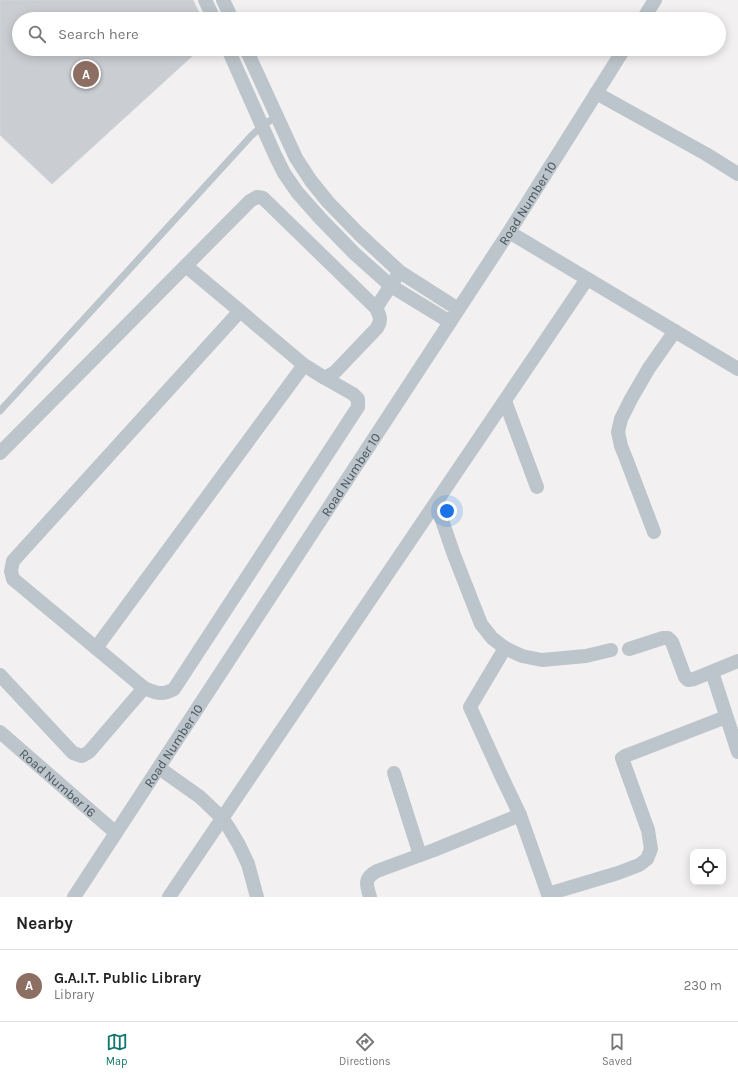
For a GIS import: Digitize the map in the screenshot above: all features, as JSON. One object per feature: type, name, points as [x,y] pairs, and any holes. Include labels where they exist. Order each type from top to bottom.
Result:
[{"type":"street","points":[[205,0],[211,12]]},
{"type":"street","points":[[223,0],[229,12]]},
{"type":"street","points":[[647,12],[655,0]]},
{"type":"street","points":[[231,56],[284,172],[297,192],[354,253],[391,286],[450,322]]},
{"type":"street","points":[[249,56],[296,158],[311,182],[354,229],[400,272],[458,309]]},
{"type":"street","name":"Road Number 10","points":[[74,897],[509,232],[620,56]]},
{"type":"street","points":[[596,93],[706,154],[738,174]]},
{"type":"street","points":[[0,454],[250,201],[257,197],[263,198],[376,308],[379,316],[380,323],[377,328],[335,372],[323,377]]},
{"type":"street","points":[[509,232],[738,369]]},
{"type":"street","points":[[186,266],[240,311],[304,365],[353,394],[358,399],[358,407],[174,689],[168,693],[160,694],[144,688],[13,579],[11,571],[12,561],[240,311]]},
{"type":"street","points":[[376,308],[400,272]]},
{"type":"street","points":[[169,897],[587,279]]},
{"type":"street","points":[[654,532],[626,461],[618,432],[621,418],[631,399],[649,368],[674,331]]},
{"type":"street","points":[[96,648],[304,365]]},
{"type":"street","points":[[505,401],[537,487]]},
{"type":"street","points":[[436,503],[454,555],[481,624],[492,638],[505,648],[522,656],[542,660],[586,656],[610,650]]},
{"type":"street","points":[[629,649],[662,638],[668,638],[672,642],[684,677],[688,680],[694,680],[738,661]]},
{"type":"street","points":[[505,648],[470,707],[520,815],[548,896],[639,866],[647,858],[651,849],[648,830],[622,758],[726,717]]},
{"type":"street","points":[[712,672],[738,752]]},
{"type":"street","points":[[0,675],[73,754],[82,756],[89,752],[144,688]]},
{"type":"street","name":"Road Number 16","points":[[0,732],[116,833]]},
{"type":"street","points":[[159,768],[200,797],[222,818],[239,845],[248,864],[257,897]]},
{"type":"street","points":[[394,773],[420,855]]},
{"type":"street","points":[[370,897],[366,883],[371,874],[479,833],[520,815]]},
{"type":"lane","points":[[0,411],[251,136],[262,126],[277,116]]},
{"type":"building","points":[[0,0],[193,0],[199,12],[12,12],[12,56],[192,56],[52,184],[0,135]]},
{"type":"place","name":"G.A.I.T. Public Library","points":[[86,74]]}]
